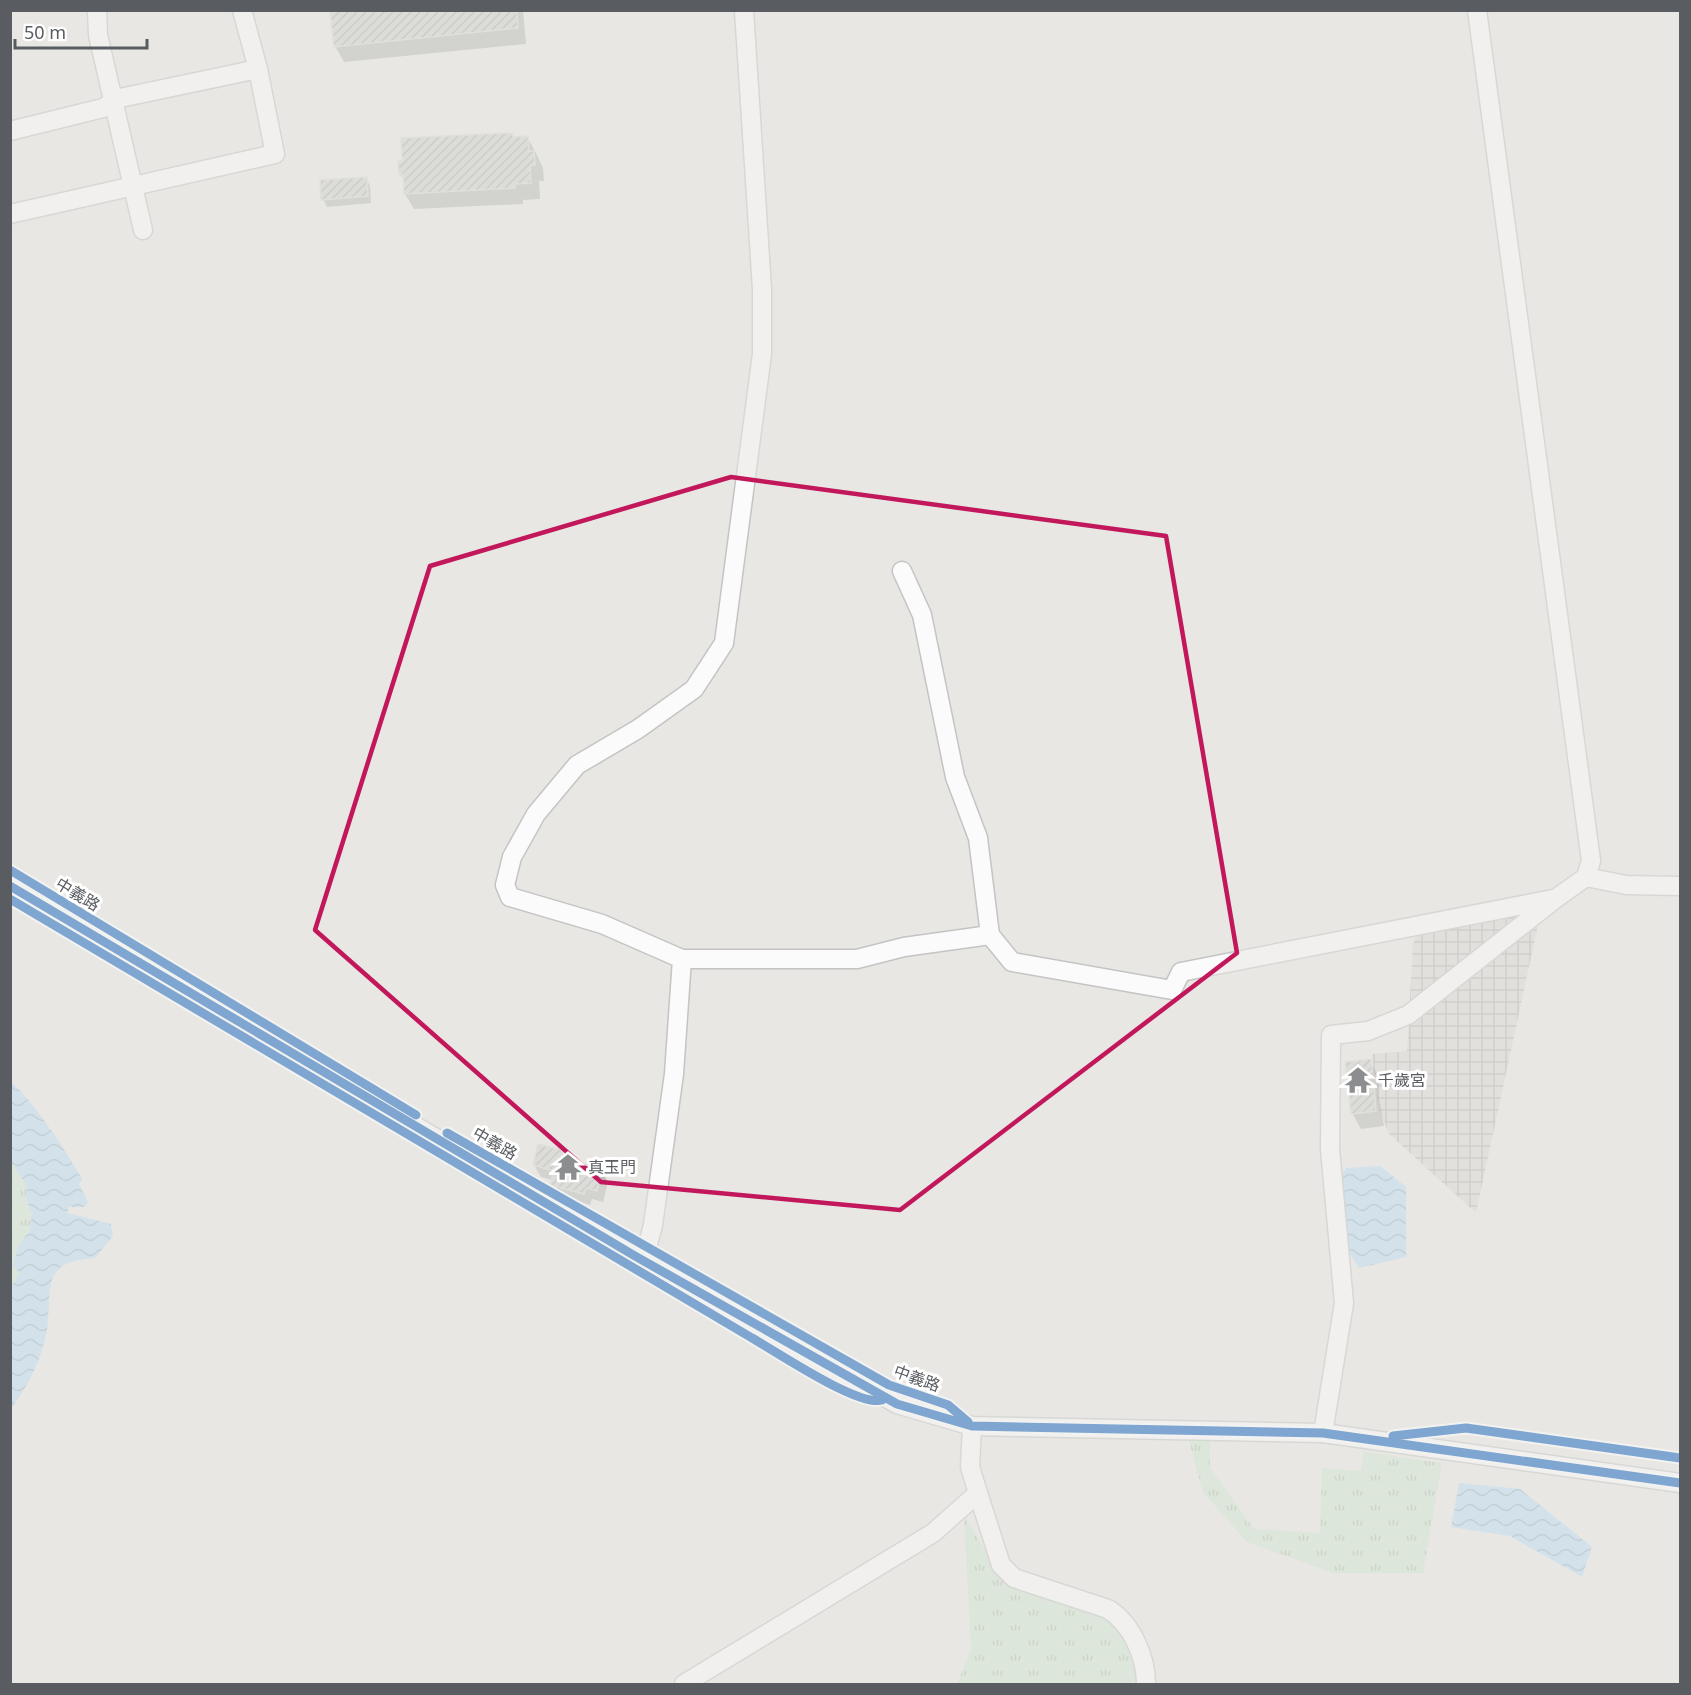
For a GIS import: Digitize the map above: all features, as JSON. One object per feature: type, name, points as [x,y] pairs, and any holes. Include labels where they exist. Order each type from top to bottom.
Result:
[{"type":"street","points":[[97,10],[98,35],[112,104],[143,230]]},
{"type":"street","points":[[10,214],[275,154],[258,69],[242,10]]},
{"type":"street","points":[[744,10],[762,289],[762,354],[724,643],[694,689],[638,729],[577,765],[536,814],[512,858],[505,885],[510,897],[602,924],[682,959],[857,959],[904,947],[990,935]]},
{"type":"street","points":[[1323,1432],[1344,1303],[1330,1149],[1331,1035],[1368,1031],[1408,1015],[1510,937],[1555,898],[1586,877],[1591,861],[1477,10]]},
{"type":"street","points":[[10,131],[112,104],[120,98],[258,69]]},
{"type":"street","points":[[902,571],[921,615],[955,777],[978,838],[990,935],[1012,962],[1172,990],[1181,972],[1555,898]]},
{"type":"street","points":[[1586,877],[1626,885],[1680,886]]},
{"type":"street","name":"中義路","points":[[10,886],[635,1256],[884,1399],[972,1426],[1323,1432],[1680,1483]]},
{"type":"street","points":[[635,1256],[647,1248],[653,1225],[674,1074],[682,959]]},
{"type":"street","points":[[972,1426],[970,1467],[1001,1565],[1014,1578],[1108,1609],[1118,1615],[1135,1639],[1146,1675],[1146,1684]]},
{"type":"street","points":[[684,1684],[933,1533],[978,1493]]},
{"type":"highlighted area","points":[[731,477],[1166,536],[1237,953],[900,1210],[601,1182],[315,930],[430,566]]},
{"type":"shaded area","points":[[1518,896],[1541,911],[1476,1213],[1389,1134],[1378,1106],[1372,1054],[1407,1051],[1413,944],[1421,921]]},
{"type":"green space","points":[[11,1162],[27,1186],[27,1201],[32,1215],[29,1232],[19,1244],[13,1263],[19,1273],[11,1287]]},
{"type":"green space","points":[[1189,1441],[1210,1441],[1210,1468],[1254,1529],[1320,1533],[1322,1468],[1361,1471],[1364,1452],[1442,1463],[1423,1573],[1334,1573],[1247,1542],[1203,1492]]},
{"type":"green space","points":[[964,1515],[1001,1578],[1033,1592],[1123,1615],[1146,1675],[1128,1684],[957,1684],[971,1650]]},
{"type":"water","points":[[11,1081],[50,1128],[82,1179],[79,1184],[88,1202],[85,1207],[69,1207],[67,1213],[111,1224],[113,1236],[95,1258],[64,1265],[56,1272],[50,1291],[47,1330],[42,1351],[29,1382],[11,1409],[11,1287],[19,1273],[13,1264],[19,1244],[29,1232],[32,1215],[27,1201],[27,1186],[11,1162]]},
{"type":"water","points":[[1380,1166],[1406,1187],[1406,1257],[1359,1268],[1339,1237],[1334,1189],[1346,1168]]},
{"type":"water","points":[[1459,1483],[1520,1489],[1592,1547],[1582,1577],[1510,1536],[1451,1527]]},
{"type":"building","points":[[348,10],[517,10],[518,28],[334,47],[330,12]]},
{"type":"building","points":[[512,133],[513,137],[528,136],[529,151],[534,151],[535,165],[530,166],[531,183],[515,184],[515,188],[404,194],[403,174],[399,174],[398,161],[402,161],[401,138]]},
{"type":"building","points":[[367,177],[368,196],[321,200],[320,180]]},
{"type":"building","name":"千歲宮","points":[[1371,1059],[1370,1087],[1374,1087],[1376,1111],[1351,1114],[1345,1062]]},
{"type":"building","name":"真玉門","points":[[538,1144],[563,1150],[561,1158],[602,1169],[597,1191],[586,1188],[584,1194],[550,1185],[554,1171],[533,1165]]},
{"type":"cycle path","points":[[10,870],[416,1115]]},
{"type":"cycle path","points":[[10,886],[635,1256],[897,1404],[972,1426],[1323,1433],[1680,1483]]},
{"type":"cycle path","points":[[10,899],[817,1377],[855,1395],[871,1400],[882,1400]]},
{"type":"cycle path","points":[[447,1133],[889,1385],[948,1405],[968,1422]]},
{"type":"cycle path","points":[[1393,1436],[1466,1428],[1680,1458]]},
{"type":"place","name":"千歲宮","points":[[1358,1080]]},
{"type":"place","name":"真玉門","points":[[568,1167]]}]
